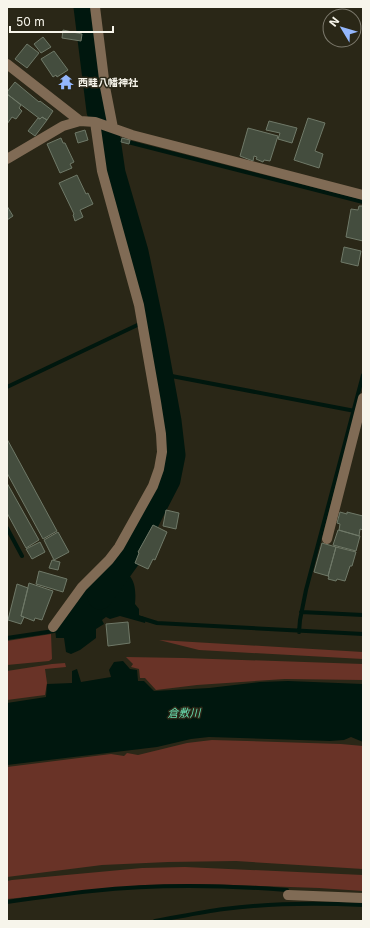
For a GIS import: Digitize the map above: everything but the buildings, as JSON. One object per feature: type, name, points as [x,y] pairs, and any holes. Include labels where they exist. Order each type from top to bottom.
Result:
[{"type":"street","points":[[95,7],[111,128]]},
{"type":"street","points":[[7,64],[80,121]]},
{"type":"street","points":[[7,159],[63,126],[80,121],[96,123],[132,135],[363,195]]},
{"type":"street","points":[[53,627],[82,587],[119,548],[153,486],[159,469],[162,452],[161,434],[142,322],[132,279],[102,171],[96,123]]},
{"type":"street","points":[[327,539],[363,398]]},
{"type":"street","points":[[288,894],[363,898]]},
{"type":"shaded area","points":[[51,634],[52,659],[49,661],[7,665],[7,641]]},
{"type":"shaded area","points":[[159,640],[363,652],[363,659],[199,650]]},
{"type":"shaded area","points":[[126,657],[363,664],[363,680],[285,679],[197,685],[156,690],[145,678],[140,678],[139,669],[131,667],[133,664]]},
{"type":"shaded area","points":[[65,663],[66,667],[45,669],[47,683],[45,695],[7,700],[7,671]]},
{"type":"shaded area","points":[[212,740],[363,746],[363,869],[236,861],[168,862],[102,865],[7,877],[7,767],[111,754],[124,756],[127,753],[138,755],[187,743]]},
{"type":"shaded area","points":[[185,867],[363,875],[363,891],[201,884],[146,885],[7,899],[7,881],[12,880],[142,868]]},
{"type":"water","points":[[110,564],[123,570],[132,578],[135,589],[135,604],[139,609],[139,615],[146,618],[145,623],[120,616],[110,619],[106,617],[102,620],[104,624],[96,629],[96,638],[80,650],[71,654],[66,652],[64,638],[56,638],[55,628],[96,577]]},
{"type":"water","name":"倉敷川","points":[[123,661],[130,669],[137,670],[138,681],[144,681],[154,691],[288,681],[363,684],[363,742],[351,737],[344,740],[330,741],[209,737],[191,739],[157,747],[7,765],[7,703],[46,697],[47,684],[72,683],[72,671],[77,669],[81,682],[111,677],[109,670],[114,662]]},
{"type":"waterway","points":[[86,7],[99,111],[108,139],[113,173],[136,252],[169,421],[173,455],[168,480],[128,558],[100,597]]},
{"type":"waterway","points":[[108,139],[120,140],[363,202]]},
{"type":"waterway","points":[[7,387],[150,319]]},
{"type":"waterway","points":[[161,374],[355,411]]},
{"type":"waterway","points":[[299,632],[306,590],[363,375]]},
{"type":"waterway","points":[[7,528],[22,556]]},
{"type":"waterway","points":[[301,612],[363,615]]},
{"type":"waterway","points":[[141,618],[157,623],[363,634]]},
{"type":"waterway","points":[[7,638],[54,631]]},
{"type":"waterway","points":[[7,902],[81,892],[140,887],[214,886],[287,890]]},
{"type":"waterway","points":[[155,921],[215,910],[241,907],[311,904],[363,905]]},
{"type":"place","name":"西畦八幡神社","points":[[66,82]]}]
